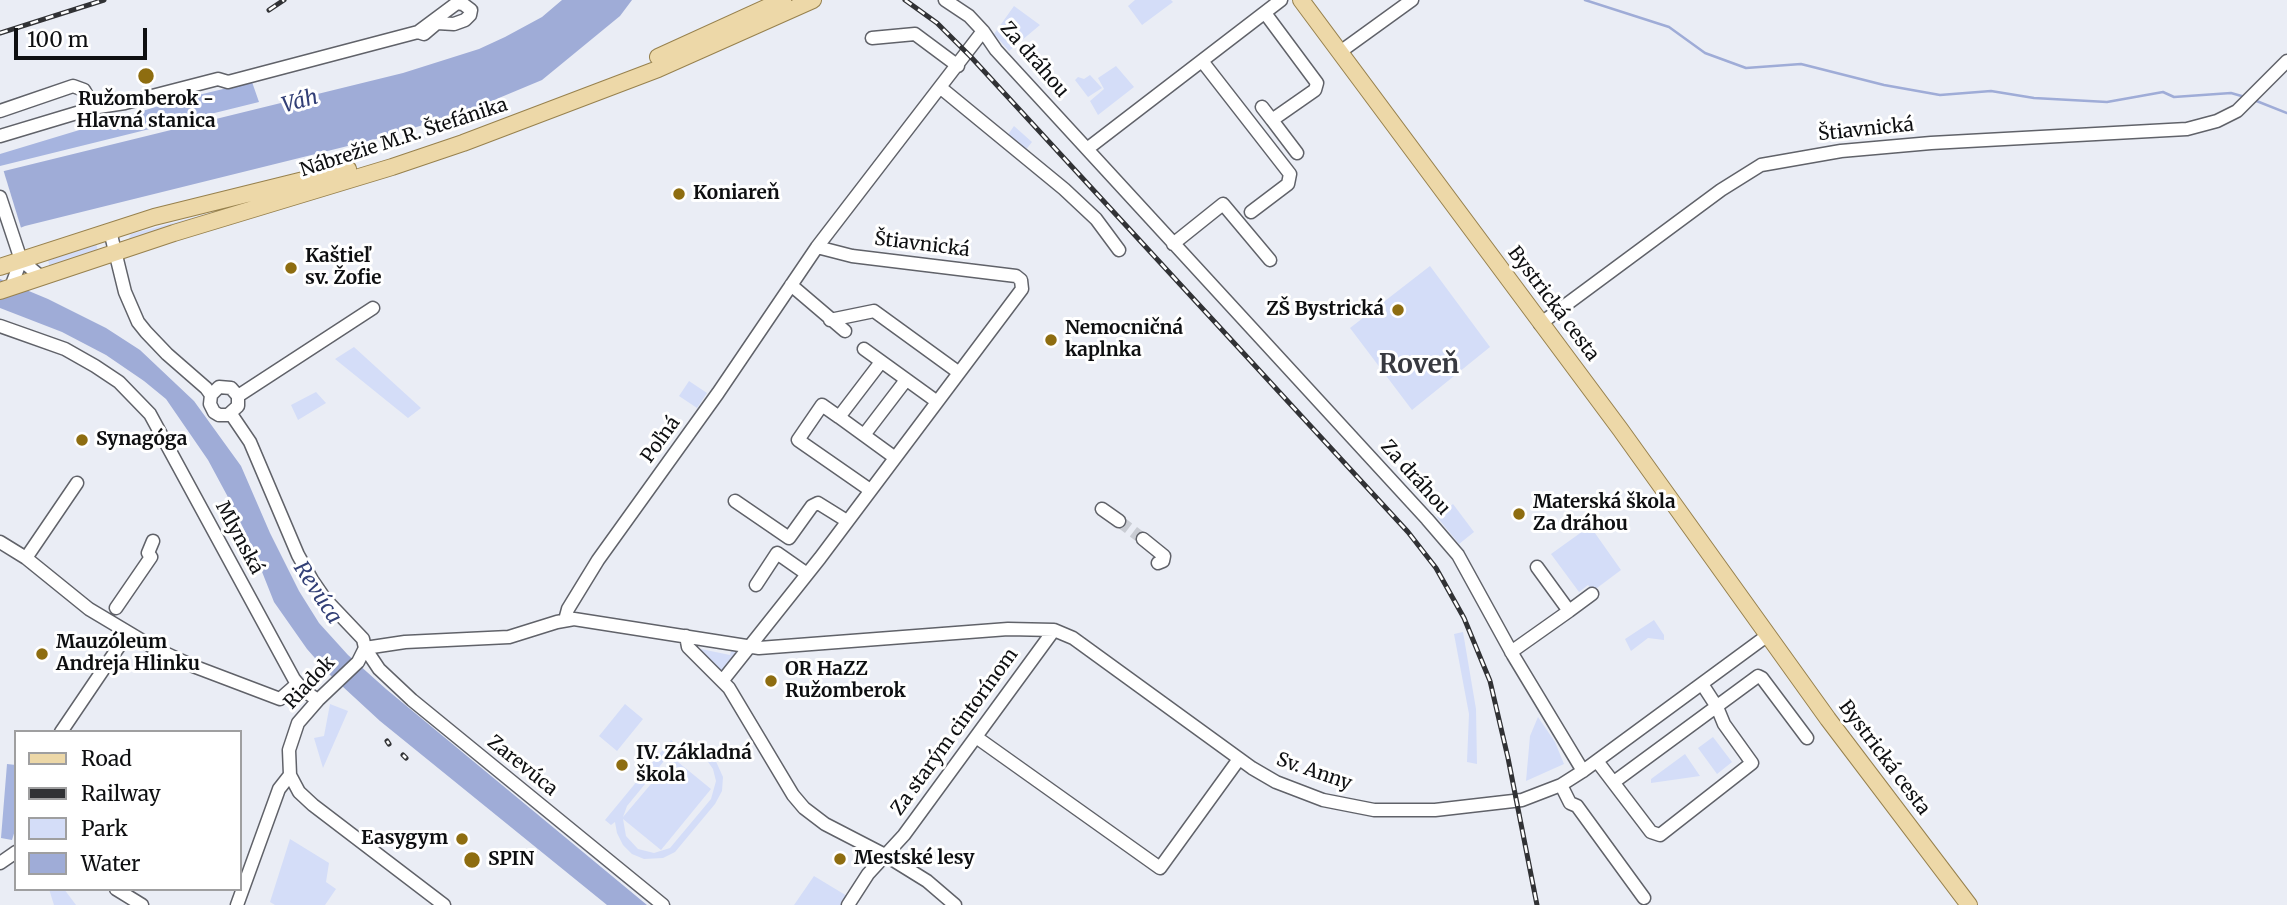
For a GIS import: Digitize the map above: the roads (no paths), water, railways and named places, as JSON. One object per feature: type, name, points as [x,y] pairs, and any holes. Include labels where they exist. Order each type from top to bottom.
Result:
[{"type":"main road","name":"Nábrežie M.R. Štefánika","points":[[0,267],[155,217],[336,172],[447,138],[639,65],[783,0]]},
{"type":"main road","name":"Nábrežie M.R. Štefánika","points":[[11,286],[392,167],[473,139],[658,69],[813,0]]},
{"type":"main road","name":"Bystrická cesta","points":[[1301,0],[1620,429],[1828,719],[1969,905]]},
{"type":"street","name":"Za dráhou","points":[[945,0],[963,11],[983,31],[996,50],[1458,555],[1511,652],[1583,772]]},
{"type":"street","points":[[1087,149],[1281,0]]},
{"type":"street","points":[[1340,52],[1412,0]]},
{"type":"street","points":[[1265,13],[1317,83],[1315,90],[1272,120]]},
{"type":"street","name":"Poľná","points":[[565,620],[568,609],[598,560],[718,393],[817,247],[983,31]]},
{"type":"street","points":[[0,136],[85,110],[125,103],[218,79],[228,82],[418,32]]},
{"type":"street","points":[[872,38],[915,34],[958,66]]},
{"type":"street","points":[[1202,61],[1290,174],[1288,184],[1253,211]]},
{"type":"street","name":"Štiavnická","points":[[1540,324],[1725,187],[1761,165],[1842,151],[1931,143],[2188,129],[2217,121],[2243,106],[2285,64]]},
{"type":"street","points":[[0,111],[73,86],[86,93],[88,101],[85,110]]},
{"type":"street","points":[[941,88],[1064,189],[1096,219],[1119,250]]},
{"type":"street","points":[[1262,107],[1297,153]]},
{"type":"street","points":[[0,197],[22,260],[41,277]]},
{"type":"street","points":[[1173,244],[1223,204],[1270,260]]},
{"type":"street","name":"Zarevúca","points":[[110,230],[125,292],[138,321],[153,341],[211,395],[210,404],[214,412],[222,416],[231,414],[250,442],[303,564],[325,599],[363,639],[365,648],[379,669],[412,700],[663,905]]},
{"type":"street","name":"Štiavnická","points":[[817,247],[852,256],[1012,275],[1021,280],[1022,289],[1018,296],[958,372]]},
{"type":"street","points":[[11,286],[22,260]]},
{"type":"street","points":[[791,285],[845,331]]},
{"type":"street","points":[[238,396],[373,308]]},
{"type":"street","points":[[723,680],[807,574],[958,372],[874,312],[830,320]]},
{"type":"street","name":"Mlynská","points":[[1,327],[65,349],[95,366],[129,392],[150,414],[297,684],[318,700]]},
{"type":"street","points":[[864,349],[936,401]]},
{"type":"street","points":[[839,416],[881,362]]},
{"type":"street","points":[[864,435],[906,380]]},
{"type":"street","points":[[211,395],[216,389],[227,387],[234,390],[238,396],[238,406],[231,414]]},
{"type":"street","points":[[870,490],[798,440],[822,405],[894,457]]},
{"type":"street","points":[[26,558],[77,483]]},
{"type":"street","points":[[735,501],[789,538],[812,506],[818,503],[847,521]]},
{"type":"street","points":[[1102,509],[1119,521]]},
{"type":"street","points":[[1143,539],[1164,556],[1163,561],[1158,563]]},
{"type":"street","points":[[112,614],[150,557],[148,553],[153,541]]},
{"type":"street","points":[[0,542],[26,558],[89,609],[112,614],[128,633],[193,666],[280,699],[297,684]]},
{"type":"street","points":[[756,585],[777,553],[807,574]]},
{"type":"street","points":[[1537,567],[1569,611]]},
{"type":"street","points":[[1511,652],[1592,594]]},
{"type":"street","points":[[365,648],[405,642],[509,637],[565,620],[594,621],[750,646],[780,647],[1008,629],[1054,630]]},
{"type":"street","name":"Za starým cintorínom","points":[[848,905],[868,874],[904,835],[1054,630]]},
{"type":"street","name":"Sv. Anny","points":[[1054,630],[1073,638],[1239,759],[1276,782],[1323,800],[1374,810],[1435,810],[1534,797],[1561,785]]},
{"type":"street","points":[[62,730],[128,633]]},
{"type":"street","points":[[1644,898],[1577,806],[1570,803],[1561,785],[1583,772],[1768,635]]},
{"type":"street","points":[[686,636],[688,647],[723,680],[798,802],[825,824],[885,855],[927,881],[955,905]]},
{"type":"street","name":"Riadok","points":[[237,905],[279,789],[290,775],[288,761],[291,737],[303,715],[358,662],[365,648]]},
{"type":"street","points":[[1614,782],[1758,676],[1807,738]]},
{"type":"street","points":[[1597,761],[1651,832],[1660,835],[1752,763],[1724,724],[1702,684]]},
{"type":"street","points":[[976,737],[1160,868],[1239,759]]},
{"type":"street","points":[[290,775],[299,792],[313,805],[444,905]]},
{"type":"street","points":[[119,891],[142,905]]},
{"type":"water","name":"Váh","points":[[562,0],[632,0],[620,16],[542,80],[463,113],[380,138],[25,226],[0,236],[0,172],[403,73],[479,49],[542,17]]},
{"type":"water","points":[[0,279],[106,328],[140,350],[194,401],[241,466],[270,533],[299,591],[319,623],[348,655],[386,689],[647,905],[607,905],[380,721],[329,674],[307,649],[274,602],[251,544],[229,499],[208,460],[166,399],[106,355],[62,332],[0,308]]},
{"type":"waterway","points":[[1585,0],[1669,27],[1705,53],[1746,68],[1801,64],[1884,85],[1940,95],[1991,91],[2034,98],[2107,102],[2163,92],[2174,97],[2231,93],[2245,97]]},
{"type":"waterway","points":[[2254,100],[2287,113]]},
{"type":"tunnel","points":[[1119,521],[1143,539]]},
{"type":"railway","points":[[0,33],[104,0]]},
{"type":"railway","points":[[269,10],[284,0]]},
{"type":"railway","points":[[905,0],[937,23],[971,57],[1408,532],[1436,568],[1464,618],[1490,681],[1537,905]]},
{"type":"railway","points":[[403,755],[406,758]]},
{"type":"place","name":"Ružomberok - Hlavná stanica","points":[[146,76]]},
{"type":"place","name":"Koniareň","points":[[679,194]]},
{"type":"place","name":"Kaštieľ sv. Žofie","points":[[291,268]]},
{"type":"place","name":"ZŠ Bystrická","points":[[1398,310]]},
{"type":"place","name":"Nemocničná kaplnka","points":[[1051,340]]},
{"type":"place","name":"Synagóga","points":[[82,440]]},
{"type":"place","name":"Materská škola Za dráhou","points":[[1519,514]]},
{"type":"place","name":"Mauzóleum Andreja Hlinku","points":[[42,654]]},
{"type":"place","name":"OR HaZZ Ružomberok","points":[[771,681]]},
{"type":"place","name":"IV. Základná škola","points":[[622,765]]},
{"type":"place","name":"Easygym","points":[[462,839]]},
{"type":"place","name":"Mestské lesy","points":[[840,859]]},
{"type":"place","name":"SPIN","points":[[472,860]]},
{"type":"district","name":"Roveň","points":[[1419,366]]},
{"type":"water label","name":"Revúca","points":[[317,593]]}]
